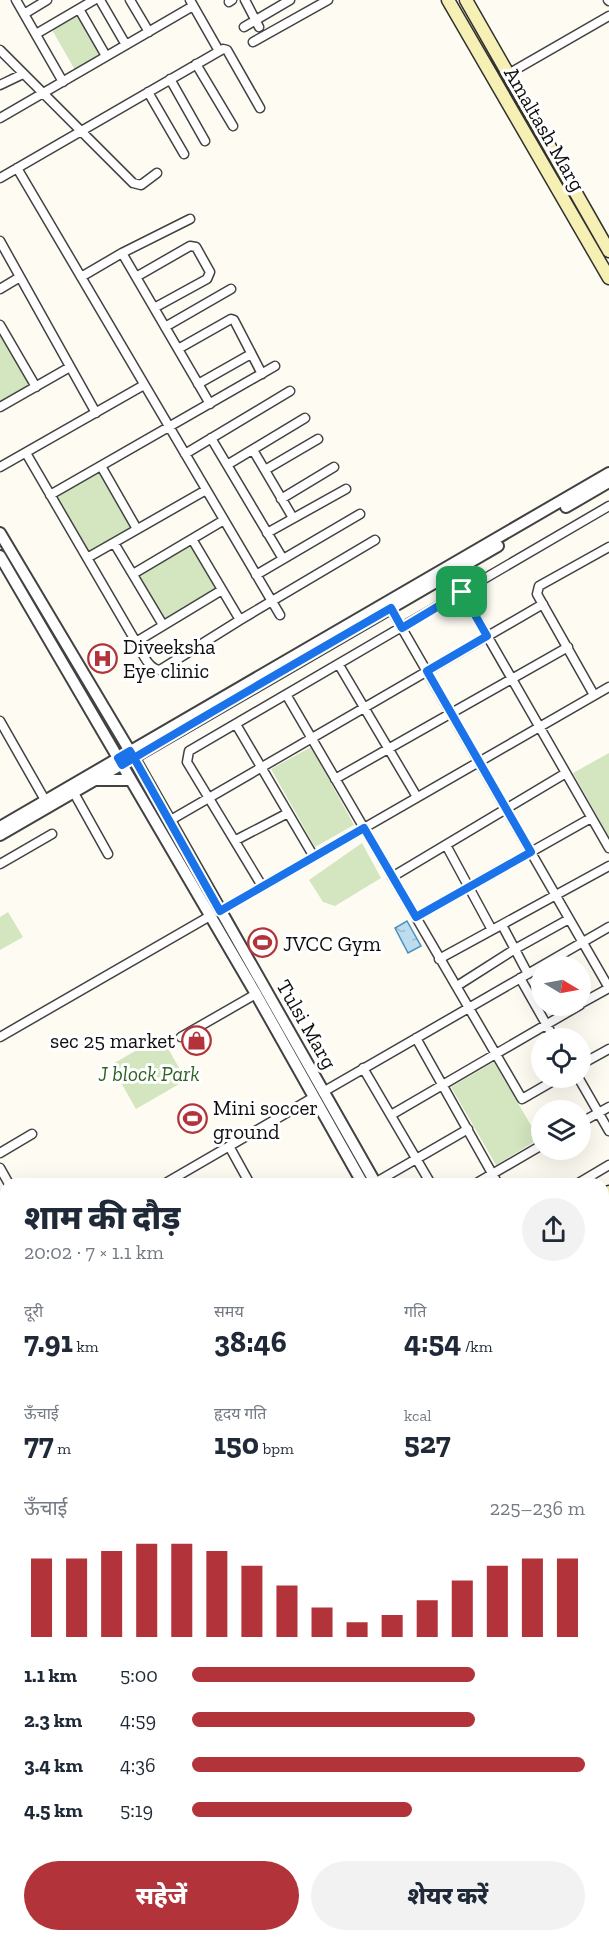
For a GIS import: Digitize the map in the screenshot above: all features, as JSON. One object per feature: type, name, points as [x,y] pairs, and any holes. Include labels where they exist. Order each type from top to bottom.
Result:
[{"type":"main road","name":"Amaltash Marg","points":[[448,0],[609,278]]},
{"type":"main road","name":"Amaltash Marg","points":[[466,0],[609,250]]},
{"type":"street","points":[[16,0],[63,82]]},
{"type":"street","points":[[24,14],[47,0]]},
{"type":"street","points":[[36,34],[94,0]]},
{"type":"street","points":[[100,0],[126,45]]},
{"type":"street","points":[[130,0],[148,32]]},
{"type":"street","points":[[245,0],[258,23]]},
{"type":"street","points":[[244,27],[258,23],[290,0]]},
{"type":"street","points":[[253,42],[328,0]]},
{"type":"street","points":[[0,118],[148,32],[191,3],[219,51]]},
{"type":"street","points":[[79,9],[106,56]]},
{"type":"street","points":[[508,74],[609,16]]},
{"type":"street","points":[[0,178],[223,49],[227,50],[261,108]]},
{"type":"street","points":[[0,50],[133,183],[141,185],[157,173]]},
{"type":"street","points":[[196,64],[232,126]]},
{"type":"street","points":[[0,85],[23,74]]},
{"type":"street","points":[[170,79],[206,141]]},
{"type":"street","points":[[148,92],[184,154]]},
{"type":"street","points":[[17,168],[280,615]]},
{"type":"street","points":[[81,277],[122,253],[190,219]]},
{"type":"street","points":[[0,241],[96,413]]},
{"type":"street","points":[[136,277],[190,246],[196,247],[201,255],[210,276],[154,308]]},
{"type":"street","points":[[122,253],[210,404]]},
{"type":"street","points":[[0,289],[20,277]]},
{"type":"street","points":[[165,327],[231,289]]},
{"type":"street","points":[[178,349],[231,319],[234,320],[262,374]]},
{"type":"street","points":[[0,325],[36,387]]},
{"type":"street","points":[[198,384],[251,354]]},
{"type":"street","points":[[50,495],[275,366]]},
{"type":"street","points":[[0,407],[70,367]]},
{"type":"street","points":[[0,467],[144,385]]},
{"type":"street","points":[[185,454],[290,392]]},
{"type":"street","points":[[227,465],[305,418]]},
{"type":"street","points":[[211,438],[283,559]]},
{"type":"street","points":[[265,470],[318,439]]},
{"type":"street","points":[[253,450],[293,518]]},
{"type":"street","points":[[26,453],[136,642],[155,670],[160,670],[375,540]]},
{"type":"street","points":[[101,466],[137,529]]},
{"type":"street","points":[[281,499],[334,467]]},
{"type":"street","points":[[0,835],[74,793],[132,754],[608,478]]},
{"type":"street","points":[[87,558],[206,489]]},
{"type":"street","points":[[267,533],[346,489]]},
{"type":"street","points":[[262,886],[187,762],[189,752],[237,726],[609,506]]},
{"type":"street","points":[[256,575],[360,514]]},
{"type":"street","points":[[133,574],[224,520]]},
{"type":"street","name":"Tulsi Marg","points":[[0,533],[132,754],[169,821],[256,994],[372,1178]]},
{"type":"street","points":[[192,538],[240,620]]},
{"type":"street","points":[[114,543],[163,625]]},
{"type":"street","points":[[594,695],[537,594],[538,586],[609,548]]},
{"type":"street","name":"Tulsi Marg","points":[[1,560],[130,780],[215,914],[318,1094],[360,1178]]},
{"type":"street","points":[[136,642],[222,590]]},
{"type":"street","points":[[462,592],[609,848]]},
{"type":"street","points":[[169,821],[543,604]]},
{"type":"street","points":[[389,605],[609,988],[591,999]]},
{"type":"street","points":[[336,779],[568,647]]},
{"type":"street","points":[[339,665],[417,797]]},
{"type":"street","points":[[0,1037],[609,687]]},
{"type":"street","points":[[287,696],[522,1099],[541,1088]]},
{"type":"street","points":[[0,722],[45,800]]},
{"type":"street","points":[[237,726],[314,857]]},
{"type":"street","points":[[0,826],[120,762]]},
{"type":"street","points":[[392,876],[566,772]]},
{"type":"street","points":[[95,780],[130,780]]},
{"type":"street","points":[[74,793],[108,854]]},
{"type":"street","points":[[236,840],[288,813]]},
{"type":"street","points":[[416,917],[591,818]]},
{"type":"street","points":[[0,864],[52,834]]},
{"type":"street","points":[[446,844],[492,930]]},
{"type":"street","points":[[439,959],[609,866]]},
{"type":"street","points":[[457,986],[515,949],[569,919]]},
{"type":"street","points":[[502,925],[515,949],[524,976],[548,1028]]},
{"type":"street","points":[[174,1178],[609,927]]},
{"type":"street","points":[[181,1037],[256,994]]},
{"type":"street","points":[[391,1115],[560,1016]]},
{"type":"street","points":[[416,1038],[494,1178]]},
{"type":"street","points":[[591,1059],[609,1048]]},
{"type":"street","points":[[363,1068],[428,1178]]},
{"type":"street","points":[[584,1088],[609,1131]]},
{"type":"street","points":[[591,1117],[609,1107]]},
{"type":"street","points":[[383,1178],[468,1129]]},
{"type":"street","points":[[0,1153],[32,1134]]},
{"type":"street","points":[[229,1146],[247,1178]]},
{"type":"street","points":[[485,1178],[531,1151]]},
{"type":"street","points":[[587,1178],[609,1165]]},
{"type":"green space","points":[[78,13],[102,54],[75,70],[51,28]]},
{"type":"green space","points":[[0,331],[31,385],[0,403]]},
{"type":"green space","points":[[99,472],[132,528],[89,553],[56,497]]},
{"type":"green space","points":[[191,544],[217,588],[164,620],[137,576]]},
{"type":"green space","points":[[311,747],[354,825],[315,847],[271,769]]},
{"type":"green space","points":[[609,753],[609,837],[573,773]]},
{"type":"green space","points":[[362,843],[381,878],[335,906],[323,902],[309,880]]},
{"type":"green space","points":[[8,912],[23,937],[0,950],[0,917]]},
{"type":"green space","name":"J block Park","points":[[161,1036],[186,1080],[136,1109],[111,1065]]},
{"type":"green space","points":[[494,1062],[531,1125],[531,1144],[496,1165],[451,1087]]},
{"type":"green space","name":"Mini soccer ground","points":[[197,1111],[201,1119],[187,1128],[182,1119]]},
{"type":"water","points":[[407,921],[421,946],[408,953],[395,928]]},
{"type":"place","name":"Diveeksha Eye clinic","points":[[102,658]]},
{"type":"place","name":"JVCC Gym","points":[[262,943]]},
{"type":"place","name":"sec 25 market","points":[[196,1040]]},
{"type":"place","name":"Mini soccer ground","points":[[192,1119]]},
{"type":"route","points":[[462,592],[402,628],[391,608],[191,725],[134,758],[122,765],[118,758],[130,751],[134,758],[220,911],[364,828],[416,917],[531,852],[427,671],[487,636],[462,592]]}]
